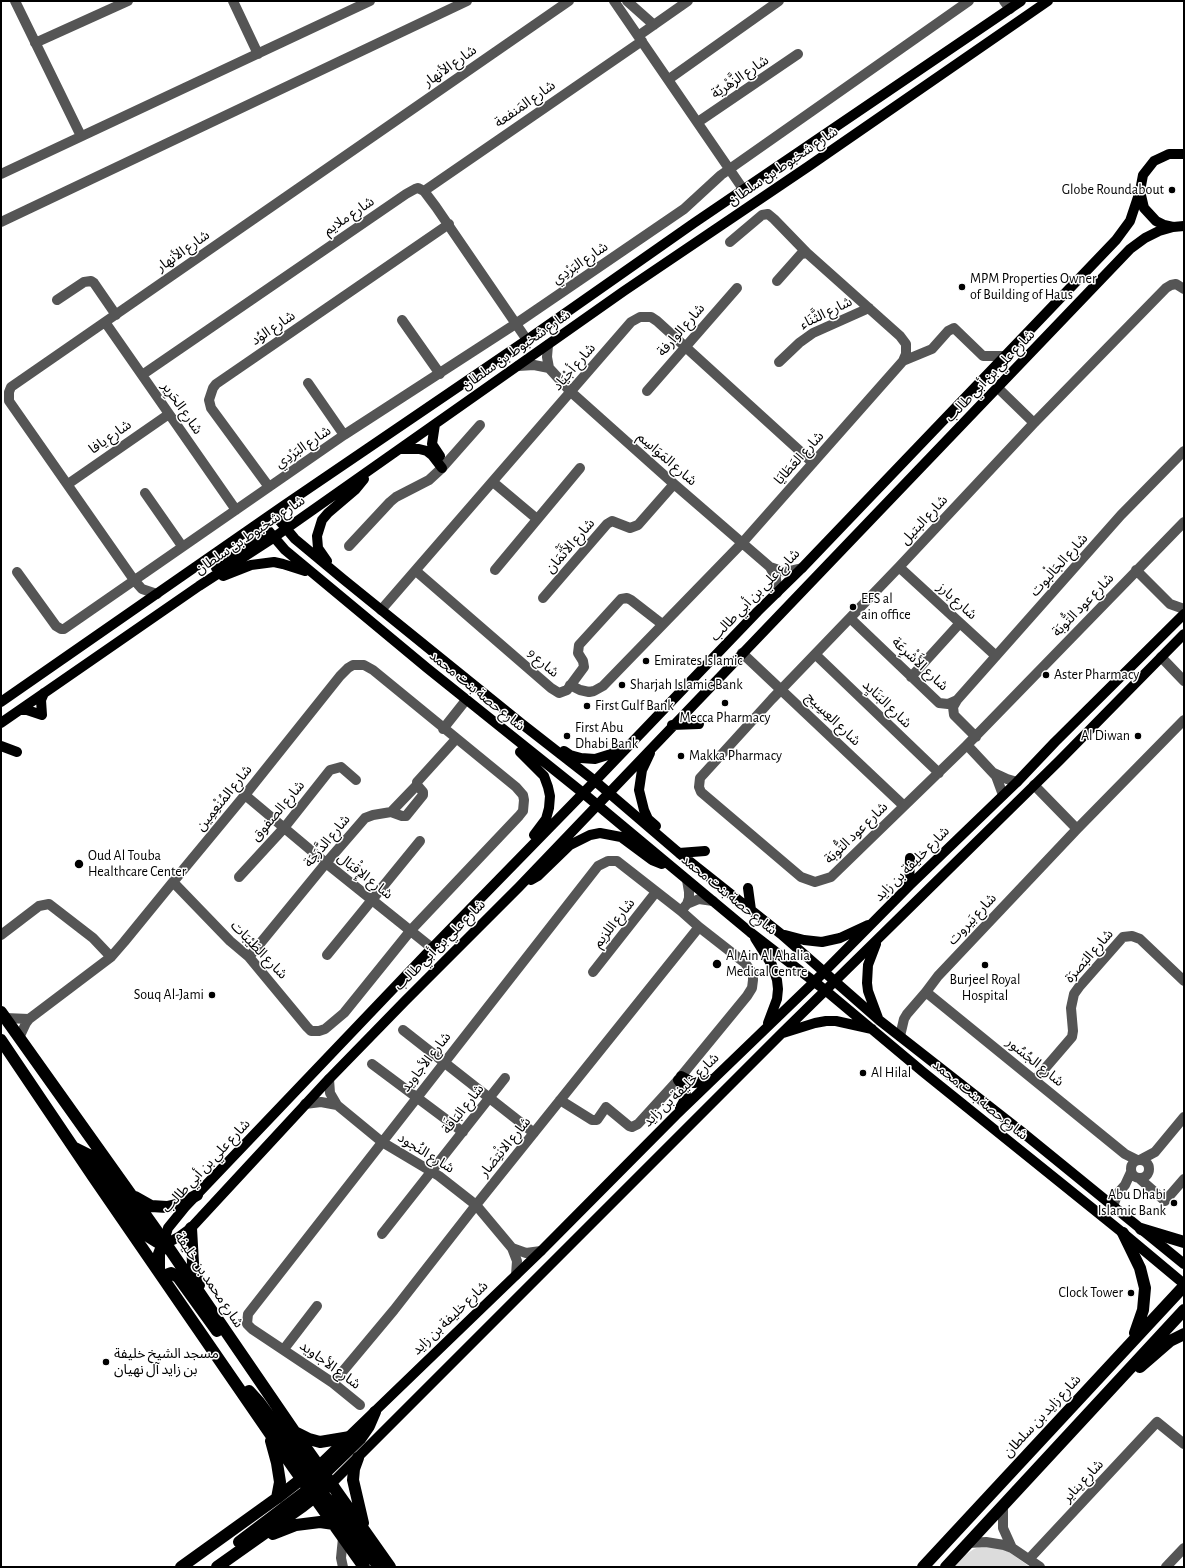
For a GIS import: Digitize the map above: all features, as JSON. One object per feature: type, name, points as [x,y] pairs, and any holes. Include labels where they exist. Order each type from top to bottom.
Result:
[{"type":"highway","name":"شارع محمد بن خليفة","points":[[3,1015],[164,1241],[294,1431],[334,1524],[364,1567]]},
{"type":"highway","name":"شارع محمد بن خليفة","points":[[1,1040],[268,1430],[366,1534],[390,1567]]},
{"type":"highway","points":[[73,1147],[84,1151],[89,1155],[149,1237],[157,1242],[164,1241],[159,1254],[161,1274],[168,1273],[176,1275],[215,1328],[224,1337],[235,1344]]},
{"type":"highway","points":[[133,1197],[151,1206],[167,1207],[180,1204],[197,1195]]},
{"type":"highway","points":[[191,1228],[194,1262],[202,1296]]},
{"type":"highway","points":[[1140,1229],[1184,1242]]},
{"type":"highway","points":[[1123,1233],[1140,1268],[1145,1288],[1142,1317],[1130,1342]]},
{"type":"highway","name":"شارع زايد بن سلطان","points":[[924,1567],[1184,1285]]},
{"type":"highway","points":[[948,1564],[1184,1310]]},
{"type":"highway","points":[[1106,1394],[1130,1376],[1170,1341],[1184,1334]]},
{"type":"highway","points":[[235,1382],[244,1386],[259,1402],[379,1567]]},
{"type":"highway","points":[[221,1565],[237,1544],[316,1482],[360,1439],[376,1412]]},
{"type":"highway","points":[[268,1430],[277,1463],[280,1482],[277,1498]]},
{"type":"highway","points":[[294,1431],[303,1437],[320,1442],[350,1437]]},
{"type":"highway","points":[[358,1458],[354,1469],[353,1486],[366,1534]]},
{"type":"highway","name":"شارع خليفة بن زايد","points":[[181,1567],[277,1498],[316,1482]]},
{"type":"highway","name":"شارع خليفة بن زايد","points":[[221,1565],[253,1542],[316,1482]]},
{"type":"highway","points":[[253,1542],[296,1525],[320,1522],[334,1524]]},
{"type":"highway","points":[[948,1564],[953,1549],[963,1536],[963,1532],[959,1528]]},
{"type":"main road","name":"شارع شخبوط بن سلطان","points":[[1,702],[273,513],[528,340],[694,222],[744,190],[1007,5],[1021,1]]},
{"type":"main road","name":"شارع شخبوط بن سلطان","points":[[1,723],[199,586],[273,538],[624,291],[809,166],[1048,1]]},
{"type":"main road","name":"شارع علي بن أبي طالب","points":[[1180,227],[1159,231],[1136,244],[672,725],[654,746],[519,887],[410,995],[329,1079],[191,1228],[173,1240],[164,1241],[168,1228],[177,1215],[432,948],[802,568],[1124,231],[1135,210],[1143,175],[1154,161],[1161,157],[1182,152]]},
{"type":"main road","points":[[1140,191],[1144,208],[1150,216],[1164,225],[1180,227]]},
{"type":"main road","points":[[435,424],[432,444],[445,466]]},
{"type":"main road","points":[[400,449],[427,450],[445,466]]},
{"type":"main road","points":[[343,579],[318,548],[318,528],[328,512],[355,490],[369,471]]},
{"type":"main road","name":"شارع حصة بنت محمد","points":[[273,513],[286,529],[343,579],[595,781],[679,853],[782,934],[879,1020],[1022,1132],[1184,1264]]},
{"type":"main road","name":"شارع حصة بنت محمد","points":[[261,522],[273,538],[312,573],[505,732],[674,868],[750,932],[826,990],[923,1072],[1123,1233],[1184,1285]]},
{"type":"main road","points":[[164,611],[180,592],[262,535],[260,531],[246,532]]},
{"type":"main road","points":[[199,586],[245,567],[262,563],[274,562],[312,573]]},
{"type":"main road","name":"شارع خليفة بن زايد","points":[[316,1482],[350,1437],[541,1251],[676,1115],[814,982],[909,886],[1017,782],[1055,742],[1184,614]]},
{"type":"main road","name":"شارع خليفة بن زايد","points":[[316,1482],[358,1458],[781,1034],[1034,785],[1184,634]]},
{"type":"main road","points":[[20,710],[27,710],[42,715],[41,700],[44,693]]},
{"type":"main road","points":[[531,730],[544,736],[570,755],[581,758],[595,759],[623,748],[670,704]]},
{"type":"main road","points":[[672,725],[699,724]]},
{"type":"main road","points":[[505,732],[510,742],[544,776],[550,796],[550,808],[541,828],[516,855],[508,871]]},
{"type":"main road","points":[[1,746],[17,752]]},
{"type":"main road","points":[[654,746],[642,770],[640,782],[641,799],[648,819],[670,838],[679,853],[705,851]]},
{"type":"main road","points":[[519,887],[538,876],[570,845],[590,835],[600,833],[621,837],[652,860],[674,868]]},
{"type":"main road","points":[[909,886],[910,858]]},
{"type":"main road","points":[[748,888],[751,910]]},
{"type":"main road","points":[[782,934],[804,940],[822,942],[840,938],[876,920]]},
{"type":"main road","points":[[750,932],[772,965],[778,989],[775,1007],[764,1030]]},
{"type":"main road","points":[[879,938],[870,959],[867,974],[868,991],[879,1020]]},
{"type":"main road","points":[[781,1034],[826,1021],[836,1021],[873,1030]]},
{"type":"main road","points":[[680,1078],[694,1083],[714,1078]]},
{"type":"main road","points":[[676,1115],[686,1095],[680,1078]]},
{"type":"street","points":[[15,1],[81,136]]},
{"type":"street","points":[[35,43],[128,1]]},
{"type":"street","points":[[234,1],[258,54]]},
{"type":"street","points":[[1,174],[370,1]]},
{"type":"street","points":[[1,222],[467,1]]},
{"type":"street","name":"شارع الأنهار","points":[[136,583],[9,401],[9,392],[16,383],[569,1]]},
{"type":"street","points":[[614,1],[744,190]]},
{"type":"street","points":[[627,1],[654,25]]},
{"type":"street","name":"شارع المَنفعة","points":[[424,191],[640,38],[654,25],[688,1]]},
{"type":"street","points":[[669,80],[779,1]]},
{"type":"street","name":"شارع البَرْدِي","points":[[17,572],[56,626],[64,629],[136,583],[182,546],[344,435],[517,323],[684,209],[729,169],[970,1]]},
{"type":"street","name":"شارع الزَّهْريّة","points":[[698,122],[798,54]]},
{"type":"street","name":"شارع ملايم","points":[[142,375],[406,194],[418,188],[424,191]]},
{"type":"street","points":[[424,191],[528,340]]},
{"type":"street","points":[[730,242],[762,215],[768,214],[807,253],[904,340],[907,350],[903,361]]},
{"type":"street","name":"شارع الوُد","points":[[269,487],[211,408],[210,400],[213,388],[216,384],[448,224]]},
{"type":"street","points":[[777,281],[800,254],[807,253]]},
{"type":"street","points":[[57,300],[84,282],[91,281],[116,315]]},
{"type":"street","name":"شارع البتيل","points":[[701,792],[699,787],[700,778],[781,690],[816,655],[1034,423],[1166,288],[1176,284],[1184,289]]},
{"type":"street","name":"شارع الوارفة","points":[[647,391],[737,288]]},
{"type":"street","name":"شارع الثَّنَاء","points":[[779,362],[799,343],[813,333],[869,308]]},
{"type":"street","name":"شارع أجْيَاد","points":[[381,610],[635,319],[646,316],[650,317],[686,346],[813,463]]},
{"type":"street","points":[[402,320],[440,374]]},
{"type":"street","name":"شارع الحَرِير","points":[[105,322],[236,510]]},
{"type":"street","points":[[903,361],[932,349],[948,331],[954,328],[983,356],[1006,356]]},
{"type":"street","points":[[518,366],[534,365],[549,368],[547,356],[548,345]]},
{"type":"street","name":"شارع العَطَايَا","points":[[570,685],[585,691],[594,691],[598,689],[742,542],[903,361]]},
{"type":"street","name":"شارع المَوَاسِم","points":[[549,368],[571,392],[770,567],[776,578],[777,593]]},
{"type":"street","points":[[308,382],[344,435]]},
{"type":"street","points":[[998,388],[1034,423]]},
{"type":"street","name":"شارع يافا","points":[[68,484],[169,414]]},
{"type":"street","points":[[349,546],[396,497],[423,484],[445,466],[480,425]]},
{"type":"street","name":"شارع الجَالْبوت","points":[[957,700],[1121,515],[1184,451]]},
{"type":"street","points":[[495,570],[580,468]]},
{"type":"street","points":[[493,482],[537,519]]},
{"type":"street","name":"شارع الأَثْمَان","points":[[544,598],[606,524],[612,521],[630,528],[638,525],[674,484]]},
{"type":"street","points":[[145,493],[182,546]]},
{"type":"street","name":"شارع عود التُّوبَة","points":[[701,792],[801,877],[816,882],[826,880],[835,874],[976,737],[1184,522]]},
{"type":"street","name":"شارع المَوَاسِم","points":[[770,567],[785,572],[802,568]]},
{"type":"street","name":"شارع بارز","points":[[899,567],[996,656]]},
{"type":"street","points":[[1136,570],[1170,604],[1184,609]]},
{"type":"street","name":"شارع 9","points":[[416,571],[551,688],[562,693],[584,667],[583,661],[578,653],[579,645],[621,599],[627,598],[631,600],[662,624]]},
{"type":"street","points":[[136,583],[147,592],[157,594]]},
{"type":"street","points":[[136,583],[140,594],[139,607]]},
{"type":"street","points":[[1170,604],[1173,613],[1173,624]]},
{"type":"street","name":"شارع الأَشْرِعَة","points":[[850,618],[940,703],[948,704],[957,700]]},
{"type":"street","points":[[911,677],[960,623]]},
{"type":"street","name":"شارع العِسِيج","points":[[742,653],[904,806]]},
{"type":"street","name":"شارع البَنَايِد","points":[[816,655],[940,773]]},
{"type":"street","points":[[1161,657],[1184,681]]},
{"type":"street","name":"شارع المُنْعِمِين","points":[[19,1038],[26,1023],[30,1019],[111,956],[245,795],[340,676],[353,665],[364,665],[373,670],[443,729],[516,787],[523,795],[524,805],[519,816],[411,930],[344,1013],[325,1029]]},
{"type":"street","points":[[443,729],[466,700]]},
{"type":"street","name":"شارع الأَشْرِعَة","points":[[957,700],[953,707],[954,715],[976,737]]},
{"type":"street","name":"شارع بَيروت","points":[[900,1036],[904,1019],[938,976],[1077,828],[1184,720]]},
{"type":"street","name":"شارع الدَّرَجَة","points":[[250,957],[326,863],[365,818],[391,812],[404,817],[407,814],[423,795],[416,785],[417,782],[456,738]]},
{"type":"street","points":[[967,746],[992,772],[1000,785],[1003,795]]},
{"type":"street","name":"شارع الصفوق","points":[[239,877],[284,828],[330,770],[341,767],[356,780]]},
{"type":"street","points":[[992,772],[1017,782]]},
{"type":"street","points":[[1034,785],[1077,828]]},
{"type":"street","name":"شارع الإِقْبَال","points":[[245,795],[326,863],[432,948]]},
{"type":"street","points":[[327,956],[420,841]]},
{"type":"street","name":"شارع الأجاويد","points":[[360,1405],[333,1383],[284,1349],[252,1330],[248,1324],[248,1314],[598,866],[608,861],[617,861],[656,892],[684,908],[698,927],[745,963],[753,974],[752,988],[680,1078],[635,1126],[627,1124],[606,1107],[597,1120],[592,1120],[560,1100]]},
{"type":"street","points":[[684,908],[689,892],[687,880]]},
{"type":"street","name":"شارع الطَيْبَات","points":[[173,882],[230,940],[250,957],[307,1027],[315,1031],[325,1029]]},
{"type":"street","name":"شارع اللزيم","points":[[593,972],[656,892]]},
{"type":"street","points":[[684,908],[699,899],[713,901]]},
{"type":"street","points":[[1,935],[39,906],[49,904],[88,934],[111,956]]},
{"type":"street","name":"شارع الانْتِصَار","points":[[333,1383],[394,1310],[698,927]]},
{"type":"street","name":"شارع البَصرَة","points":[[1035,1080],[1072,1037],[1071,1008],[1074,994],[1123,937],[1132,936],[1140,939],[1184,981]]},
{"type":"street","name":"شارع الجُسُور","points":[[926,992],[1125,1154],[1167,1198],[1184,1179]]},
{"type":"street","points":[[3,1015],[30,1019]]},
{"type":"street","points":[[403,1030],[534,1133]]},
{"type":"street","points":[[372,1064],[463,1132]]},
{"type":"street","name":"شارع البَاقَة","points":[[382,1234],[505,1078]]},
{"type":"street","name":"شارع النُجود","points":[[329,1079],[330,1093],[337,1105],[382,1142],[432,1172],[476,1205],[512,1248],[517,1261],[516,1275]]},
{"type":"street","points":[[305,1104],[321,1102],[337,1105]]},
{"type":"street","points":[[1113,1206],[1118,1193],[1184,1118]]},
{"type":"street","points":[[1104,1198],[1118,1193]]},
{"type":"street","points":[[512,1248],[526,1253],[541,1251]]},
{"type":"street","name":"شارع الأجاويد","points":[[284,1349],[317,1306]]},
{"type":"street","name":"شارع يناير","points":[[1029,1559],[1157,1422],[1184,1444]]},
{"type":"street","points":[[1003,1505],[1003,1528],[1012,1548]]},
{"type":"street","points":[[343,1538],[344,1546],[341,1558],[343,1567]]},
{"type":"street","points":[[968,1543],[986,1542],[1012,1548],[1040,1567]]},
{"type":"street","points":[[1166,1567],[1184,1548]]},
{"type":"shaded area","points":[[995,1546],[1009,1552],[1030,1567],[954,1567],[965,1555],[974,1549],[979,1547]]},
{"type":"place","name":"Globe Roundabout","points":[[1172,190]]},
{"type":"place","name":"MPM Properties Owner of Building of Haus","points":[[962,287]]},
{"type":"place","name":"EFS al ain office","points":[[853,607]]},
{"type":"place","name":"Emirates Islamic","points":[[646,661]]},
{"type":"place","name":"Aster Pharmacy","points":[[1046,675]]},
{"type":"place","name":"Sharjah Islamic Bank","points":[[622,685]]},
{"type":"place","name":"Mecca Pharmacy","points":[[725,703]]},
{"type":"place","name":"First Gulf Bank","points":[[587,706]]},
{"type":"place","name":"First Abu Dhabi Bank","points":[[567,736]]},
{"type":"place","name":"Al Diwan","points":[[1138,736]]},
{"type":"place","name":"Makka Pharmacy","points":[[681,756]]},
{"type":"place","name":"Oud Al Touba Healthcare Center","points":[[79,864]]},
{"type":"place","name":"Al Ain Al Ahalia Medical Centre","points":[[717,964]]},
{"type":"place","name":"Burjeel Royal Hospital","points":[[985,965]]},
{"type":"place","name":"Souq Al-Jami","points":[[212,995]]},
{"type":"place","name":"Al Hilal","points":[[863,1073]]},
{"type":"place","name":"Abu Dhabi Islamic Bank","points":[[1174,1203]]},
{"type":"place","name":"Clock Tower","points":[[1131,1293]]},
{"type":"place","name":"مسجد الشيخ خليفة بن زايد آل نهيان","points":[[106,1362]]}]
